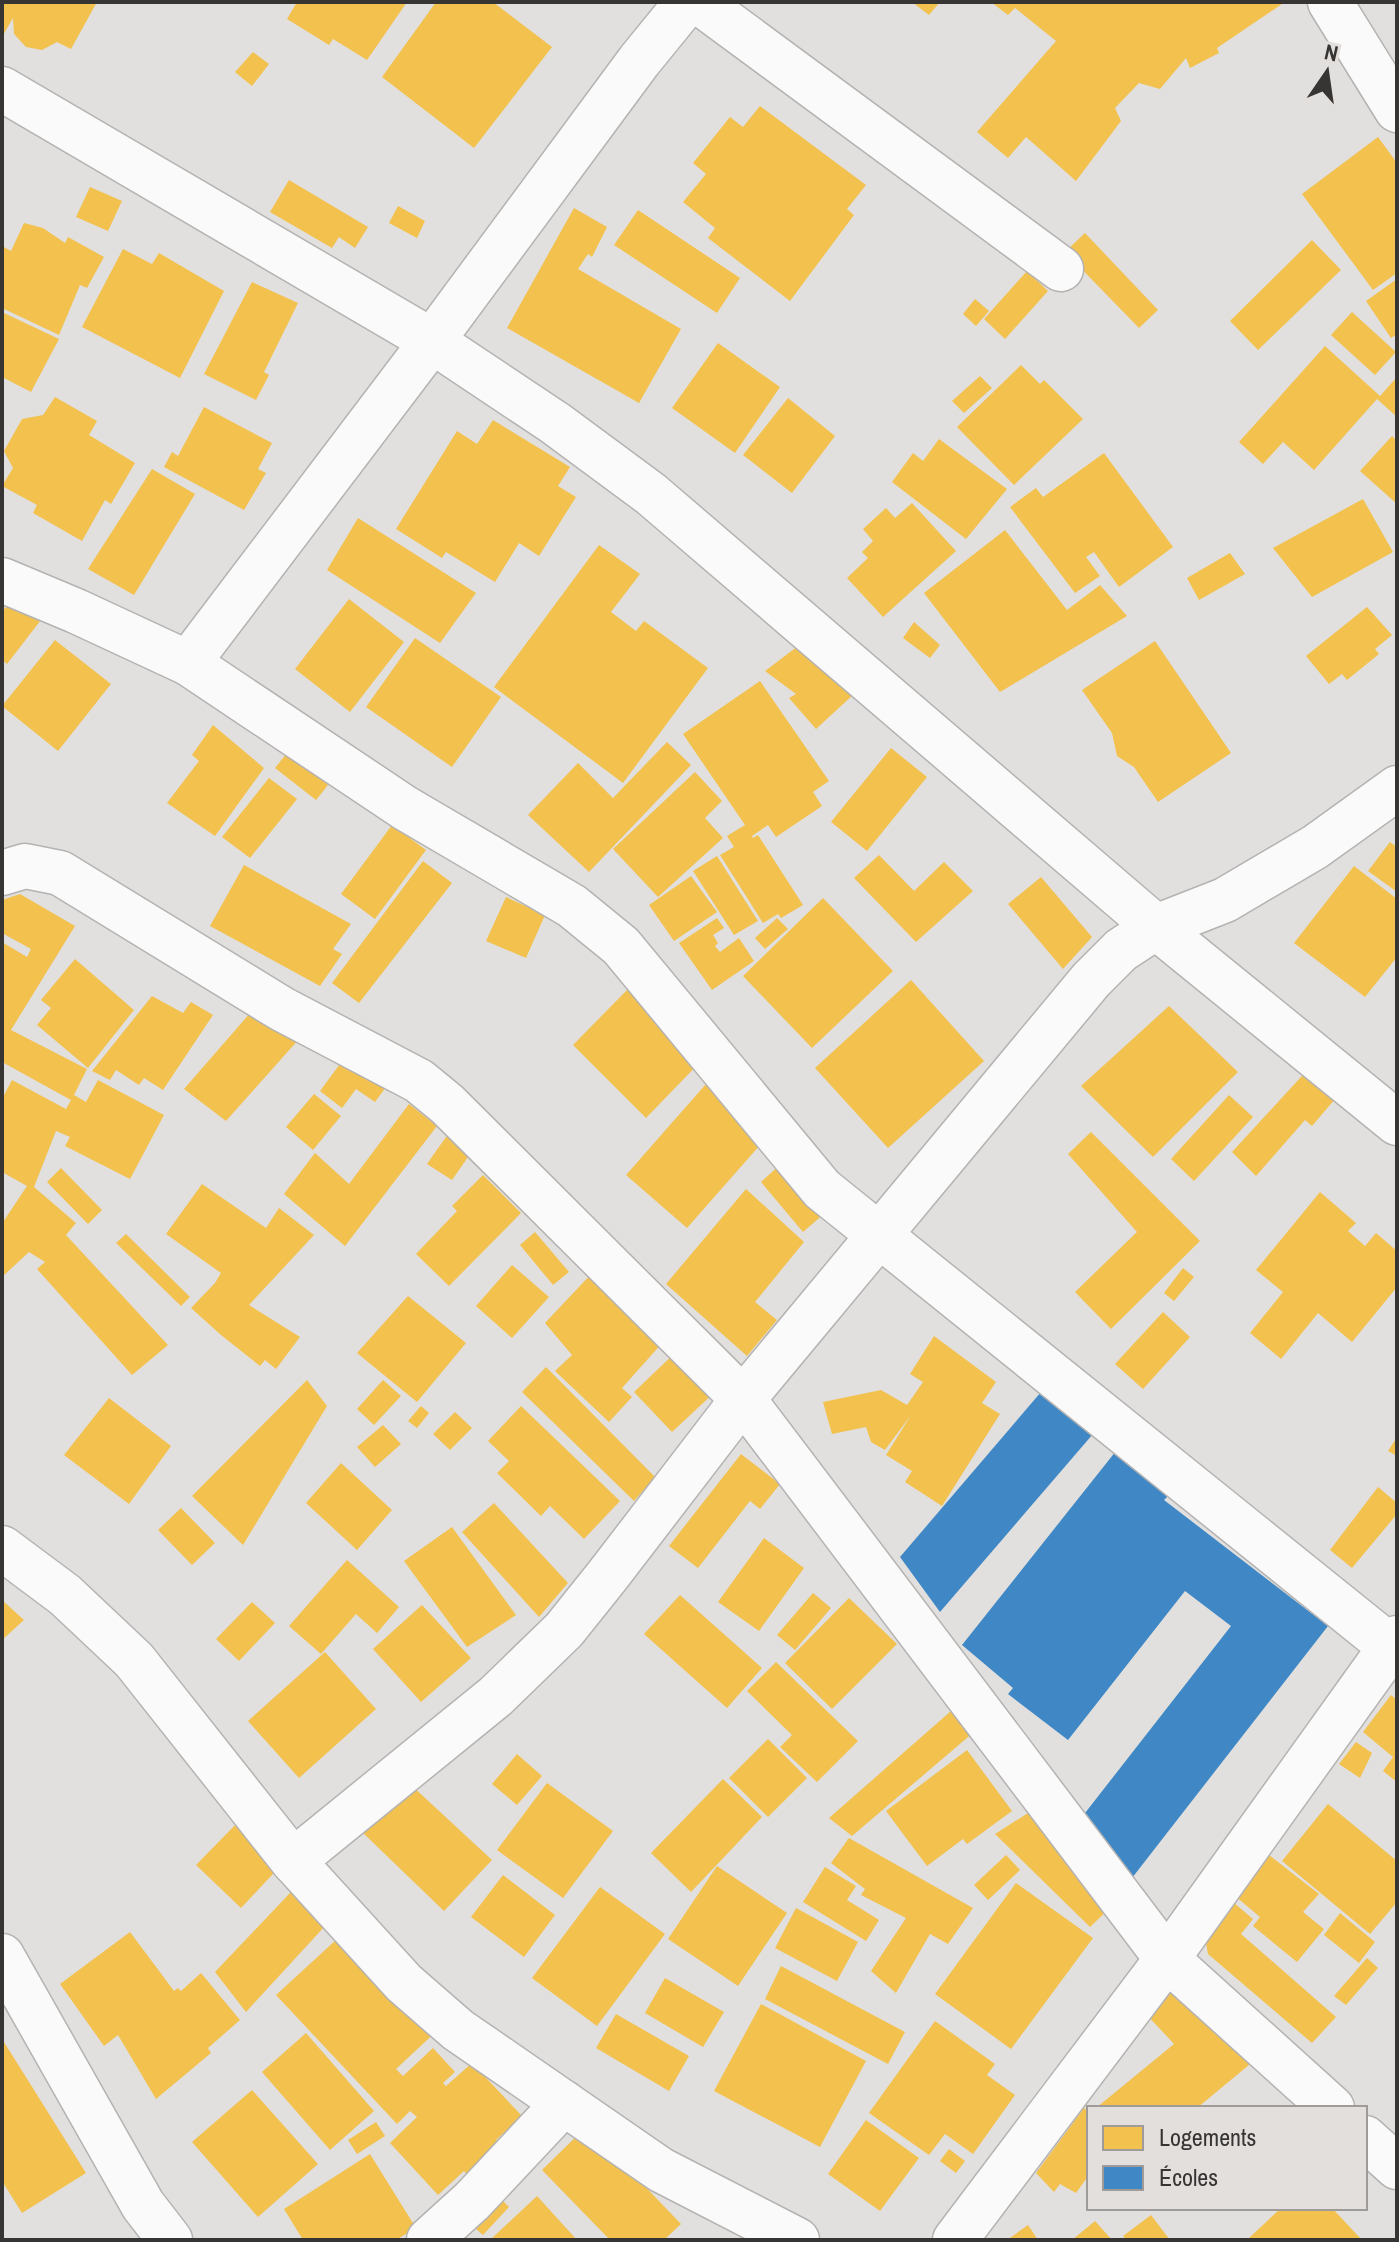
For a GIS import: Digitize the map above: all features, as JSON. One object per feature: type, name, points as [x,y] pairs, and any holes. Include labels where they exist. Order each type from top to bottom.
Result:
[{"type":"street","points":[[188,663],[639,61],[687,2]]},
{"type":"street","points":[[699,2],[1061,269]]},
{"type":"street","points":[[1330,2],[1397,110]]},
{"type":"street","points":[[2,89],[432,341],[555,423],[651,494],[1156,927],[1397,1123]]},
{"type":"street","points":[[2,580],[188,663],[405,808],[572,906],[621,946],[822,1189],[1395,1646],[1167,1959],[955,2240]]},
{"type":"street","points":[[293,1861],[496,1696],[564,1630],[743,1399],[1091,980],[1121,950],[1156,927],[1225,900],[1315,847],[1397,788]]},
{"type":"street","points":[[2,873],[25,866],[60,873],[282,1009],[419,1081],[458,1115],[743,1399],[1167,1959],[1330,2106]]},
{"type":"street","points":[[2,1548],[65,1595],[134,1660],[293,1861],[404,1983],[458,2030],[661,2170],[797,2240]]},
{"type":"street","points":[[2,1956],[143,2205],[170,2240]]},
{"type":"street","points":[[429,2240],[472,2201],[564,2103]]},
{"type":"street","points":[[1367,2140],[1397,2167]]},
{"type":"building: Logements","points":[[2,2],[97,2],[71,49],[57,42],[42,50],[26,47],[14,34],[13,18],[2,37]]},
{"type":"building: Logements","points":[[297,2],[407,2],[367,60],[333,39],[329,45],[287,19]]},
{"type":"building: Logements","points":[[436,2],[493,2],[552,47],[474,148],[382,77]]},
{"type":"building: Logements","points":[[912,2],[940,2],[929,15]]},
{"type":"building: Logements","points":[[991,2],[1285,2],[1217,48],[1219,53],[1190,68],[1186,58],[1160,89],[1139,83],[1115,108],[1121,121],[1076,181],[1026,137],[1008,158],[977,132],[1056,41],[1015,8],[1008,15]]},
{"type":"building: Logements","points":[[253,52],[269,64],[252,86],[235,72]]},
{"type":"building: Logements","points":[[760,106],[866,185],[847,209],[854,215],[790,301],[708,238],[715,228],[683,202],[706,174],[693,163],[730,117],[743,127]]},
{"type":"building: Logements","points":[[1378,137],[1397,163],[1397,273],[1373,290],[1302,194]]},
{"type":"building: Logements","points":[[289,180],[368,227],[355,248],[339,237],[332,248],[270,212]]},
{"type":"building: Logements","points":[[90,187],[122,201],[108,231],[76,217]]},
{"type":"building: Logements","points":[[398,206],[425,221],[417,238],[389,223]]},
{"type":"building: Logements","points":[[574,208],[607,227],[592,257],[588,254],[578,269],[681,329],[639,403],[507,328]]},
{"type":"building: Logements","points":[[638,210],[740,278],[717,313],[614,245]]},
{"type":"building: Logements","points":[[24,223],[43,228],[65,243],[68,237],[104,257],[87,288],[80,285],[59,335],[2,308],[2,246],[11,251]]},
{"type":"building: Logements","points":[[1085,233],[1158,310],[1139,328],[1065,252]]},
{"type":"building: Logements","points":[[1312,240],[1341,270],[1258,350],[1230,321]]},
{"type":"building: Logements","points":[[123,249],[152,264],[159,253],[224,291],[180,378],[82,327]]},
{"type":"building: Logements","points":[[1027,271],[1048,291],[1005,339],[984,319]]},
{"type":"building: Logements","points":[[1397,279],[1397,334],[1391,338],[1366,301]]},
{"type":"building: Logements","points":[[252,282],[298,303],[264,372],[269,375],[256,400],[204,374]]},
{"type":"building: Logements","points":[[975,299],[989,311],[976,326],[963,314]]},
{"type":"building: Logements","points":[[2,312],[59,339],[31,392],[2,377]]},
{"type":"building: Logements","points":[[1352,312],[1396,352],[1375,375],[1331,335]]},
{"type":"building: Logements","points":[[718,343],[780,387],[735,453],[672,408]]},
{"type":"building: Logements","points":[[1325,346],[1380,396],[1397,377],[1397,417],[1377,399],[1314,470],[1283,442],[1263,464],[1239,442]]},
{"type":"building: Logements","points":[[1021,365],[1040,384],[1044,380],[1083,419],[1014,485],[957,427]]},
{"type":"building: Logements","points":[[980,376],[992,388],[964,413],[952,401]]},
{"type":"building: Logements","points":[[55,397],[97,421],[89,435],[135,463],[111,504],[105,500],[82,541],[33,513],[37,505],[2,486],[13,468],[4,451],[22,419],[43,415]]},
{"type":"building: Logements","points":[[788,398],[835,436],[792,493],[743,455]]},
{"type":"building: Logements","points":[[204,407],[272,443],[258,469],[266,473],[244,510],[164,467],[172,452],[178,456]]},
{"type":"building: Logements","points":[[493,420],[570,467],[558,486],[576,497],[539,556],[519,543],[495,582],[446,552],[442,558],[396,529],[457,431],[477,444]]},
{"type":"building: Logements","points":[[1392,436],[1397,441],[1397,504],[1360,471]]},
{"type":"building: Logements","points":[[939,439],[1007,489],[966,539],[892,482],[913,453],[923,461]]},
{"type":"building: Logements","points":[[1104,453],[1173,547],[1119,587],[1094,552],[1086,557],[1100,576],[1075,593],[1010,507],[1036,488],[1043,497]]},
{"type":"building: Logements","points":[[152,469],[195,494],[134,595],[88,569]]},
{"type":"building: Logements","points":[[1363,499],[1393,552],[1312,597],[1273,548]]},
{"type":"building: Logements","points":[[912,503],[956,551],[883,617],[847,578],[868,558],[862,552],[873,541],[863,529],[886,508],[895,518]]},
{"type":"building: Logements","points":[[358,518],[476,593],[440,643],[327,570]]},
{"type":"building: Logements","points":[[1005,530],[1067,610],[1100,585],[1127,616],[1000,692],[924,593]]},
{"type":"building: Logements","points":[[599,545],[640,574],[611,612],[636,631],[644,621],[708,668],[623,783],[494,687]]},
{"type":"building: Logements","points":[[1230,553],[1245,574],[1199,600],[1187,578]]},
{"type":"building: Logements","points":[[16,594],[44,616],[7,664],[2,660],[2,612]]},
{"type":"building: Logements","points":[[349,599],[404,642],[350,712],[295,669]]},
{"type":"building: Logements","points":[[1367,607],[1392,635],[1375,649],[1379,654],[1347,680],[1342,674],[1329,684],[1306,656]]},
{"type":"building: Logements","points":[[914,622],[940,645],[930,658],[903,638]]},
{"type":"building: Logements","points":[[415,638],[501,697],[452,767],[366,707]]},
{"type":"building: Logements","points":[[55,640],[111,684],[58,751],[2,706]]},
{"type":"building: Logements","points":[[1155,641],[1231,753],[1158,802],[1134,767],[1117,756],[1112,733],[1082,690]]},
{"type":"building: Logements","points":[[798,646],[854,694],[816,729],[789,698],[796,694],[765,671]]},
{"type":"building: Logements","points":[[760,681],[829,781],[813,792],[822,806],[776,837],[768,825],[752,836],[758,835],[803,905],[781,918],[778,914],[763,923],[720,855],[734,847],[727,836],[745,825],[683,734]]},
{"type":"building: Logements","points":[[213,725],[264,768],[215,836],[167,803],[199,761],[192,755]]},
{"type":"building: Logements","points":[[667,742],[691,765],[589,872],[528,815],[578,763],[613,798]]},
{"type":"building: Logements","points":[[891,748],[927,777],[867,851],[831,822]]},
{"type":"building: Logements","points":[[287,753],[328,785],[316,800],[275,768]]},
{"type":"building: Logements","points":[[695,772],[722,801],[705,818],[723,838],[658,897],[613,849]]},
{"type":"building: Logements","points":[[269,778],[297,799],[250,858],[222,837]]},
{"type":"building: Logements","points":[[392,825],[426,850],[375,919],[341,894]]},
{"type":"building: Logements","points":[[1390,842],[1397,847],[1397,892],[1368,871]]},
{"type":"building: Logements","points":[[879,855],[914,891],[944,862],[973,891],[916,942],[854,878]]},
{"type":"building: Logements","points":[[717,856],[758,921],[734,935],[693,871]]},
{"type":"building: Logements","points":[[423,861],[452,883],[359,1003],[332,983]]},
{"type":"building: Logements","points":[[244,865],[351,924],[333,949],[342,954],[320,986],[210,926]]},
{"type":"building: Logements","points":[[1354,866],[1397,899],[1397,957],[1365,997],[1294,943]]},
{"type":"building: Logements","points":[[691,876],[717,912],[674,941],[649,905]]},
{"type":"building: Logements","points":[[1041,877],[1092,937],[1063,969],[1008,904]]},
{"type":"building: Logements","points":[[20,894],[75,926],[11,1030],[87,1069],[74,1095],[86,1102],[98,1080],[164,1115],[130,1179],[65,1146],[70,1137],[56,1131],[34,1187],[76,1223],[66,1235],[168,1345],[132,1375],[37,1269],[45,1262],[29,1252],[2,1277],[2,1221],[27,1186],[2,1172],[2,1099],[12,1080],[66,1109],[71,1100],[2,1062],[2,942],[27,957],[31,949],[2,933],[2,900]]},
{"type":"building: Logements","points":[[506,897],[545,915],[526,958],[486,941]]},
{"type":"building: Logements","points":[[823,898],[893,971],[812,1048],[743,976]]},
{"type":"building: Logements","points":[[717,918],[724,928],[713,935],[720,952],[739,938],[754,961],[712,990],[679,943]]},
{"type":"building: Logements","points":[[777,918],[788,929],[765,949],[755,938]]},
{"type":"building: Logements","points":[[75,959],[134,1010],[88,1068],[37,1025],[51,1008],[41,1000]]},
{"type":"building: Logements","points":[[911,980],[984,1061],[888,1148],[815,1068]]},
{"type":"building: Logements","points":[[631,986],[704,1058],[646,1118],[573,1045]]},
{"type":"building: Logements","points":[[152,996],[183,1013],[191,1002],[213,1015],[163,1090],[144,1078],[139,1085],[116,1070],[110,1080],[92,1071]]},
{"type":"building: Logements","points":[[258,1004],[308,1029],[226,1121],[184,1089]]},
{"type":"building: Logements","points":[[1169,1006],[1238,1072],[1153,1157],[1081,1086]]},
{"type":"building: Logements","points":[[351,1049],[394,1076],[375,1102],[356,1089],[342,1108],[320,1091]]},
{"type":"building: Logements","points":[[1311,1066],[1341,1092],[1312,1126],[1305,1120],[1256,1176],[1232,1152]]},
{"type":"building: Logements","points":[[706,1084],[767,1137],[687,1228],[626,1175]]},
{"type":"building: Logements","points":[[314,1094],[341,1116],[313,1150],[286,1127]]},
{"type":"building: Logements","points":[[1229,1095],[1253,1117],[1194,1181],[1171,1159]]},
{"type":"building: Logements","points":[[409,1104],[437,1126],[345,1246],[284,1194],[315,1153],[349,1184]]},
{"type":"building: Logements","points":[[467,1107],[491,1124],[452,1180],[427,1164]]},
{"type":"building: Logements","points":[[1091,1132],[1200,1241],[1111,1329],[1075,1292],[1137,1232],[1068,1154]]},
{"type":"building: Logements","points":[[791,1155],[833,1206],[803,1232],[761,1182]]},
{"type":"building: Logements","points":[[61,1168],[102,1210],[88,1224],[47,1182]]},
{"type":"building: Logements","points":[[483,1175],[521,1213],[449,1286],[416,1254],[457,1211],[452,1206]]},
{"type":"building: Logements","points":[[202,1184],[266,1228],[279,1208],[314,1235],[249,1305],[300,1337],[276,1369],[265,1360],[260,1366],[191,1308],[221,1273],[166,1234]]},
{"type":"building: Logements","points":[[746,1189],[804,1242],[755,1302],[777,1320],[747,1356],[666,1284]]},
{"type":"building: Logements","points":[[1320,1192],[1356,1223],[1348,1231],[1365,1246],[1376,1233],[1397,1251],[1397,1287],[1352,1342],[1318,1313],[1281,1359],[1250,1333],[1283,1292],[1256,1270]]},
{"type":"building: Logements","points":[[535,1232],[569,1272],[553,1285],[520,1245]]},
{"type":"building: Logements","points":[[126,1234],[190,1297],[181,1306],[116,1243]]},
{"type":"building: Logements","points":[[512,1265],[549,1297],[512,1338],[476,1306]]},
{"type":"building: Logements","points":[[1183,1268],[1194,1277],[1174,1301],[1164,1293]]},
{"type":"building: Logements","points":[[594,1271],[672,1332],[622,1388],[632,1397],[609,1422],[555,1371],[572,1355],[545,1323]]},
{"type":"building: Logements","points":[[408,1296],[466,1343],[417,1402],[357,1353]]},
{"type":"building: Logements","points":[[1163,1312],[1190,1337],[1143,1389],[1115,1364]]},
{"type":"building: Logements","points":[[934,1336],[996,1382],[982,1403],[1000,1414],[942,1506],[905,1482],[912,1471],[886,1455],[911,1415],[885,1450],[871,1442],[866,1427],[832,1434],[823,1402],[881,1390],[907,1405],[923,1382],[910,1374]]},
{"type":"building: Logements","points":[[678,1350],[716,1391],[672,1432],[634,1392]]},
{"type":"building: Logements","points":[[546,1367],[655,1477],[634,1501],[522,1392]]},
{"type":"building: Logements","points":[[307,1380],[327,1406],[243,1545],[192,1496]]},
{"type":"building: Logements","points":[[383,1380],[401,1396],[374,1425],[357,1409]]},
{"type":"building: Logements","points":[[109,1398],[171,1446],[129,1504],[64,1455]]},
{"type":"building: Logements","points":[[421,1406],[429,1413],[417,1428],[408,1421]]},
{"type":"building: Logements","points":[[521,1406],[620,1501],[584,1539],[550,1506],[541,1516],[497,1473],[509,1461],[488,1441]]},
{"type":"building: Logements","points":[[455,1412],[472,1428],[450,1450],[433,1434]]},
{"type":"building: Logements","points":[[383,1425],[401,1444],[375,1467],[357,1447]]},
{"type":"building: Logements","points":[[1397,1437],[1397,1456],[1388,1451]]},
{"type":"building: Logements","points":[[741,1454],[780,1484],[760,1509],[750,1501],[698,1568],[669,1546]]},
{"type":"building: Logements","points":[[341,1463],[392,1510],[357,1550],[306,1503]]},
{"type":"building: Logements","points":[[1378,1487],[1397,1503],[1397,1514],[1352,1568],[1330,1550]]},
{"type":"building: Logements","points":[[494,1503],[568,1583],[539,1617],[462,1532]]},
{"type":"building: Logements","points":[[181,1508],[215,1543],[192,1565],[158,1530]]},
{"type":"building: Logements","points":[[452,1527],[516,1615],[467,1647],[404,1561]]},
{"type":"building: Logements","points":[[764,1538],[804,1568],[759,1631],[718,1602]]},
{"type":"building: Logements","points":[[347,1560],[399,1607],[377,1633],[356,1614],[321,1654],[289,1626]]},
{"type":"building: Logements","points":[[813,1593],[831,1608],[795,1650],[777,1635]]},
{"type":"building: Logements","points":[[680,1595],[762,1668],[727,1708],[644,1634]]},
{"type":"building: Logements","points":[[849,1598],[897,1644],[832,1709],[785,1663]]},
{"type":"building: Logements","points":[[2,1600],[24,1620],[2,1640]]},
{"type":"building: Logements","points":[[252,1602],[275,1623],[239,1661],[216,1639]]},
{"type":"building: Logements","points":[[422,1605],[471,1658],[421,1702],[373,1649]]},
{"type":"building: Logements","points":[[325,1652],[376,1709],[299,1778],[248,1721]]},
{"type":"building: Logements","points":[[776,1662],[858,1741],[817,1782],[780,1747],[792,1735],[747,1691]]},
{"type":"building: Logements","points":[[1391,1695],[1397,1700],[1397,1782],[1383,1771],[1393,1757],[1363,1732]]},
{"type":"building: Logements","points":[[967,1697],[988,1720],[852,1836],[829,1818]]},
{"type":"building: Logements","points":[[768,1739],[807,1778],[768,1817],[729,1778]]},
{"type":"building: Logements","points":[[1356,1742],[1372,1753],[1360,1778],[1339,1764]]},
{"type":"building: Logements","points":[[967,1750],[1012,1811],[967,1844],[963,1839],[927,1866],[886,1811]]},
{"type":"building: Logements","points":[[517,1754],[542,1776],[517,1805],[492,1784]]},
{"type":"building: Logements","points":[[723,1779],[762,1817],[691,1892],[651,1853]]},
{"type":"building: Logements","points":[[547,1783],[613,1831],[563,1898],[497,1850]]},
{"type":"building: Logements","points":[[410,1784],[492,1860],[444,1911],[361,1831]]},
{"type":"building: Logements","points":[[1328,1804],[1397,1861],[1397,1902],[1370,1934],[1282,1861]]},
{"type":"building: Logements","points":[[1039,1806],[1112,1906],[1090,1927],[995,1834]]},
{"type":"building: Logements","points":[[242,1818],[286,1860],[241,1908],[196,1865]]},
{"type":"building: Logements","points":[[849,1838],[973,1908],[948,1944],[930,1934],[896,1993],[871,1971],[906,1918],[861,1895],[865,1889],[831,1863]]},
{"type":"building: Logements","points":[[1006,1855],[1020,1870],[988,1900],[974,1885]]},
{"type":"building: Logements","points":[[1269,1855],[1319,1894],[1303,1912],[1324,1929],[1297,1962],[1253,1926],[1260,1917],[1235,1896]]},
{"type":"building: Logements","points":[[717,1866],[787,1913],[738,1986],[668,1939]]},
{"type":"building: Logements","points":[[825,1867],[856,1886],[847,1900],[879,1920],[866,1941],[803,1902]]},
{"type":"building: Logements","points":[[307,1875],[337,1913],[246,2012],[215,1972]]},
{"type":"building: Logements","points":[[503,1875],[555,1915],[524,1957],[471,1917]]},
{"type":"building: Logements","points":[[1016,1883],[1093,1938],[1011,2049],[935,1994]]},
{"type":"building: Logements","points":[[600,1887],[665,1934],[597,2026],[532,1978]]},
{"type":"building: Logements","points":[[1227,1897],[1253,1919],[1241,1934],[1336,2017],[1312,2043],[1208,1954],[1206,1943],[1196,1934]]},
{"type":"building: Logements","points":[[796,1908],[858,1942],[837,1981],[775,1948]]},
{"type":"building: Logements","points":[[1340,1913],[1375,1942],[1359,1963],[1324,1935]]},
{"type":"building: Logements","points":[[349,1928],[441,2027],[396,2069],[403,2076],[433,2048],[455,2072],[443,2083],[446,2086],[472,2063],[522,2116],[496,2140],[503,2147],[469,2177],[464,2171],[438,2195],[390,2143],[417,2117],[410,2111],[397,2124],[276,1995]]},
{"type":"building: Logements","points":[[130,1932],[174,1991],[178,1988],[181,1991],[201,1973],[240,2020],[208,2048],[211,2053],[156,2099],[118,2035],[104,2046],[60,1984]]},
{"type":"building: Logements","points":[[1367,1958],[1378,1968],[1346,2005],[1334,1996]]},
{"type":"building: Logements","points":[[781,1966],[905,2032],[888,2064],[765,1999]]},
{"type":"building: Logements","points":[[665,1978],[724,2012],[703,2047],[645,2013]]},
{"type":"building: Logements","points":[[1173,1984],[1261,2055],[1199,2106],[1098,2106],[1174,2044],[1146,2014]]},
{"type":"building: Logements","points":[[761,2004],[866,2061],[820,2147],[714,2091]]},
{"type":"building: Logements","points":[[616,2014],[689,2056],[669,2091],[596,2048]]},
{"type":"building: Logements","points":[[935,2021],[995,2064],[987,2075],[1015,2095],[973,2154],[945,2134],[929,2155],[869,2113]]},
{"type":"building: Logements","points":[[306,2033],[374,2111],[330,2150],[262,2072]]},
{"type":"building: Logements","points":[[4,2042],[86,2173],[22,2213],[2,2181]]},
{"type":"building: Logements","points":[[252,2090],[318,2164],[258,2217],[192,2142]]},
{"type":"building: Logements","points":[[1084,2108],[1087,2110],[1087,2178],[1076,2193],[1060,2184],[1054,2192],[1036,2173]]},
{"type":"building: Logements","points":[[866,2120],[919,2158],[880,2211],[828,2174]]},
{"type":"building: Logements","points":[[376,2122],[385,2136],[357,2154],[348,2140]]},
{"type":"building: Logements","points":[[587,2126],[681,2224],[664,2240],[610,2240],[542,2170]]},
{"type":"building: Logements","points":[[949,2149],[965,2161],[956,2173],[940,2161]]},
{"type":"building: Logements","points":[[370,2154],[416,2228],[396,2240],[303,2240],[284,2209]]},
{"type":"building: Logements","points":[[495,2193],[509,2207],[483,2235],[468,2222]]},
{"type":"building: Logements","points":[[537,2196],[577,2240],[490,2240]]},
{"type":"building: Logements","points":[[1279,2210],[1334,2210],[1362,2240],[1251,2240],[1249,2238]]},
{"type":"building: Logements","points":[[1151,2215],[1170,2240],[1126,2240],[1123,2236]]},
{"type":"building: Logements","points":[[1095,2221],[1112,2240],[1072,2240]]},
{"type":"building: Logements","points":[[1028,2225],[1038,2240],[1007,2240]]},
{"type":"building: Écoles","points":[[1047,1385],[1099,1427],[940,1612],[900,1557]]},
{"type":"building: Écoles","points":[[1116,1451],[1169,1495],[1164,1500],[1328,1626],[1132,1878],[1071,1831],[1231,1626],[1185,1591],[1068,1740],[1008,1694],[1013,1688],[962,1645]]}]
